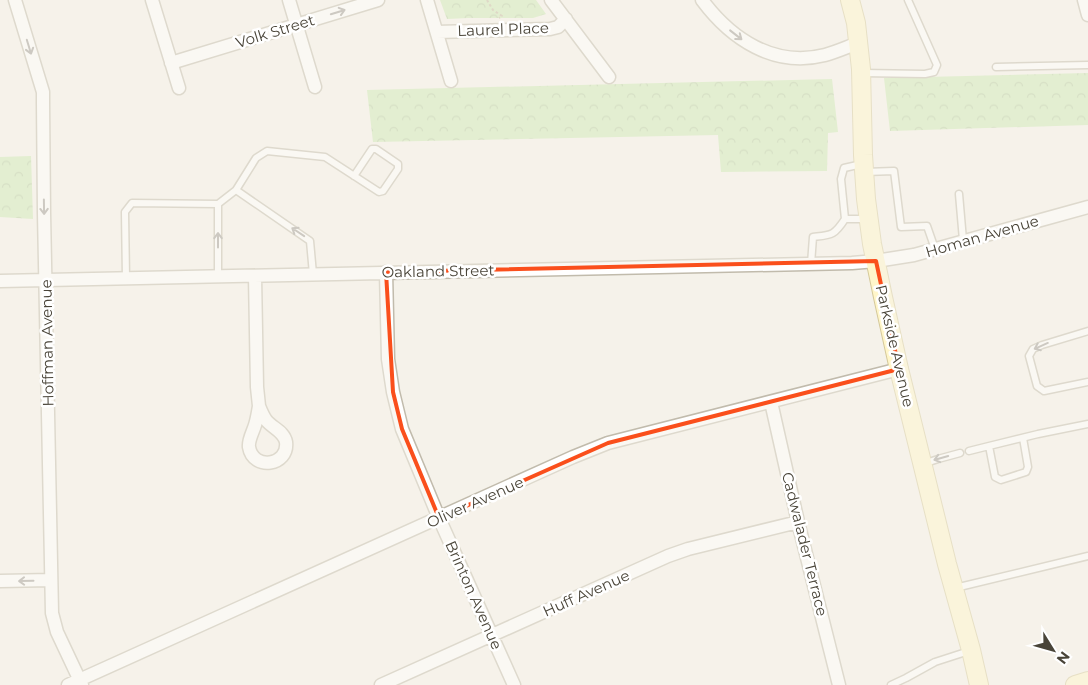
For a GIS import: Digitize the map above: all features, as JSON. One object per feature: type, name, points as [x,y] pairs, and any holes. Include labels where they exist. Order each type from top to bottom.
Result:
[{"type":"main road","name":"Parkside Avenue","points":[[850,0],[856,23],[861,73],[864,168],[869,219],[876,261],[899,369],[953,589],[980,682]]},
{"type":"main road","points":[[1075,685],[1088,681]]},
{"type":"street","name":"Hoffman Avenue","points":[[15,0],[42,92],[53,617],[76,683]]},
{"type":"street","points":[[152,0],[179,88]]},
{"type":"street","points":[[289,0],[315,87]]},
{"type":"street","name":"Volk Street","points":[[171,63],[378,0]]},
{"type":"street","points":[[428,0],[451,81]]},
{"type":"street","name":"Laurel Place","points":[[551,0],[609,76]]},
{"type":"street","points":[[702,0],[721,22],[738,37],[763,52],[796,58],[825,55],[858,43]]},
{"type":"street","points":[[1084,0],[1088,15]]},
{"type":"street","name":"Laurel Place","points":[[437,32],[550,29],[558,26],[566,19]]},
{"type":"street","name":"Homan Avenue","points":[[876,261],[914,255],[1088,207]]},
{"type":"street","name":"Oakland Street","points":[[0,280],[811,264],[876,261]]},
{"type":"street","name":"Brinton Avenue","points":[[386,272],[388,359],[393,392],[402,429],[439,518],[514,685]]},
{"type":"street","points":[[255,276],[259,406]]},
{"type":"street","name":"Oliver Avenue","points":[[76,683],[573,457],[608,443],[899,369]]},
{"type":"street","name":"Cadwalader Terrace","points":[[771,402],[798,522],[840,685]]},
{"type":"street","name":"Huff Avenue","points":[[382,685],[668,556],[688,549],[798,522]]},
{"type":"street","points":[[0,581],[51,580]]},
{"type":"lane","points":[[861,73],[926,74],[934,72],[937,65],[908,0]]},
{"type":"lane","points":[[996,67],[1088,64]]},
{"type":"lane","points":[[126,278],[125,212],[132,203],[218,204],[236,190],[256,158],[267,150],[325,157],[354,176],[379,192],[383,191],[398,169],[398,164],[376,149],[372,149],[354,176]]},
{"type":"lane","points":[[811,264],[813,237],[832,235],[845,220],[842,179],[844,168],[894,171],[901,227],[927,226],[935,249]]},
{"type":"lane","points":[[236,190],[310,241],[313,274]]},
{"type":"lane","points":[[959,194],[963,240]]},
{"type":"lane","points":[[218,204],[218,276]]},
{"type":"lane","points":[[845,220],[869,219]]},
{"type":"lane","points":[[1088,331],[1042,345],[1033,349],[1029,356],[1037,386],[1044,391],[1088,382]]},
{"type":"lane","points":[[969,451],[1088,424]]},
{"type":"lane","points":[[989,446],[995,477],[1001,480],[1026,472],[1028,467],[1023,438]]},
{"type":"lane","points":[[923,465],[960,453]]},
{"type":"lane","points":[[953,589],[1088,556]]},
{"type":"lane","points":[[890,685],[935,662],[971,650]]},
{"type":"highlighted area","points":[[876,261],[899,369],[608,443],[439,518],[402,429],[393,392],[386,272]]},
{"type":"green space","points":[[440,0],[536,0],[546,14],[533,18],[447,19]]},
{"type":"green space","points":[[1088,73],[1088,125],[890,131],[884,78]]},
{"type":"green space","points":[[832,79],[838,132],[828,133],[827,171],[721,172],[718,135],[373,142],[367,90]]},
{"type":"green space","points":[[31,156],[33,219],[0,217],[0,157]]}]
